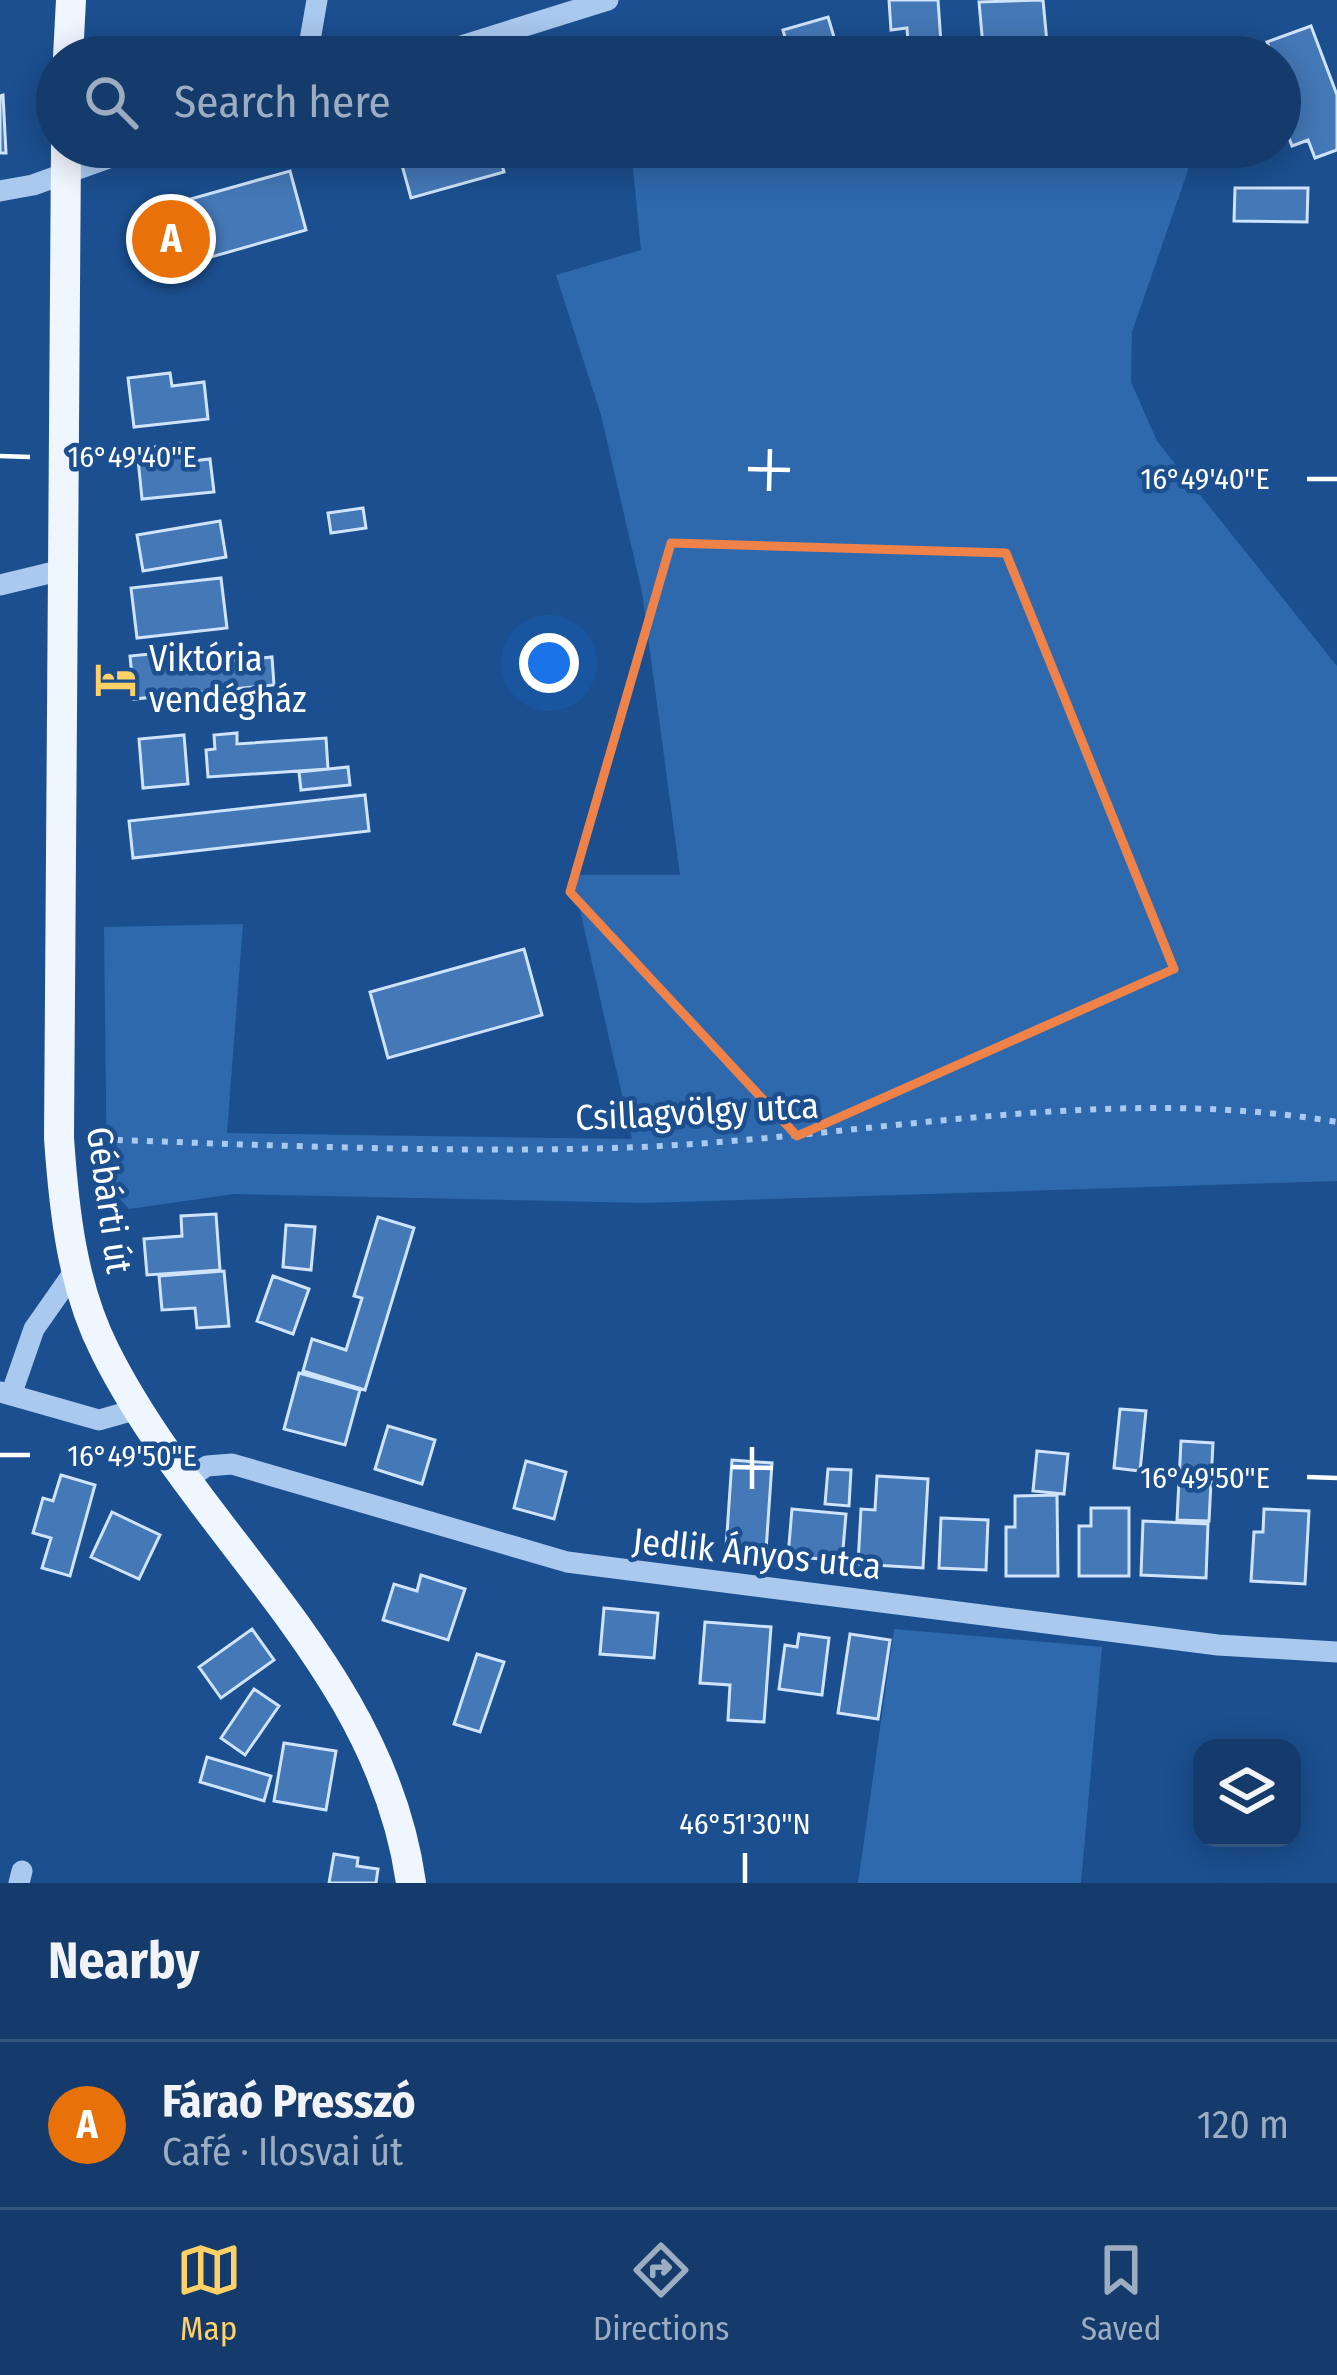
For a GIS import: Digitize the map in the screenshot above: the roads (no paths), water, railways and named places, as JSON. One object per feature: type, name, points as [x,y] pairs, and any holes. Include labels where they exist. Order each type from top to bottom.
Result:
[{"type":"main road","points":[[69,36],[71,0]]},
{"type":"main road","name":"Gébárti út","points":[[65,168],[59,1138],[76,1269],[103,1348],[138,1409],[321,1656],[352,1707],[389,1786],[411,1883]]},
{"type":"street","points":[[311,36],[317,0]]},
{"type":"street","points":[[493,36],[608,0]]},
{"type":"street","points":[[0,191],[48,168]]},
{"type":"street","points":[[0,585],[62,570]]},
{"type":"street","points":[[76,1269],[34,1328],[6,1394],[99,1420],[138,1409]]},
{"type":"street","name":"Jedlik Ányos utca","points":[[187,1479],[207,1466],[232,1463],[520,1552],[634,1574],[1218,1645],[1337,1652]]},
{"type":"place","name":"Fáraó Presszó","points":[[171,239]]},
{"type":"place","name":"Viktória vendégház","points":[[115,679]]}]
